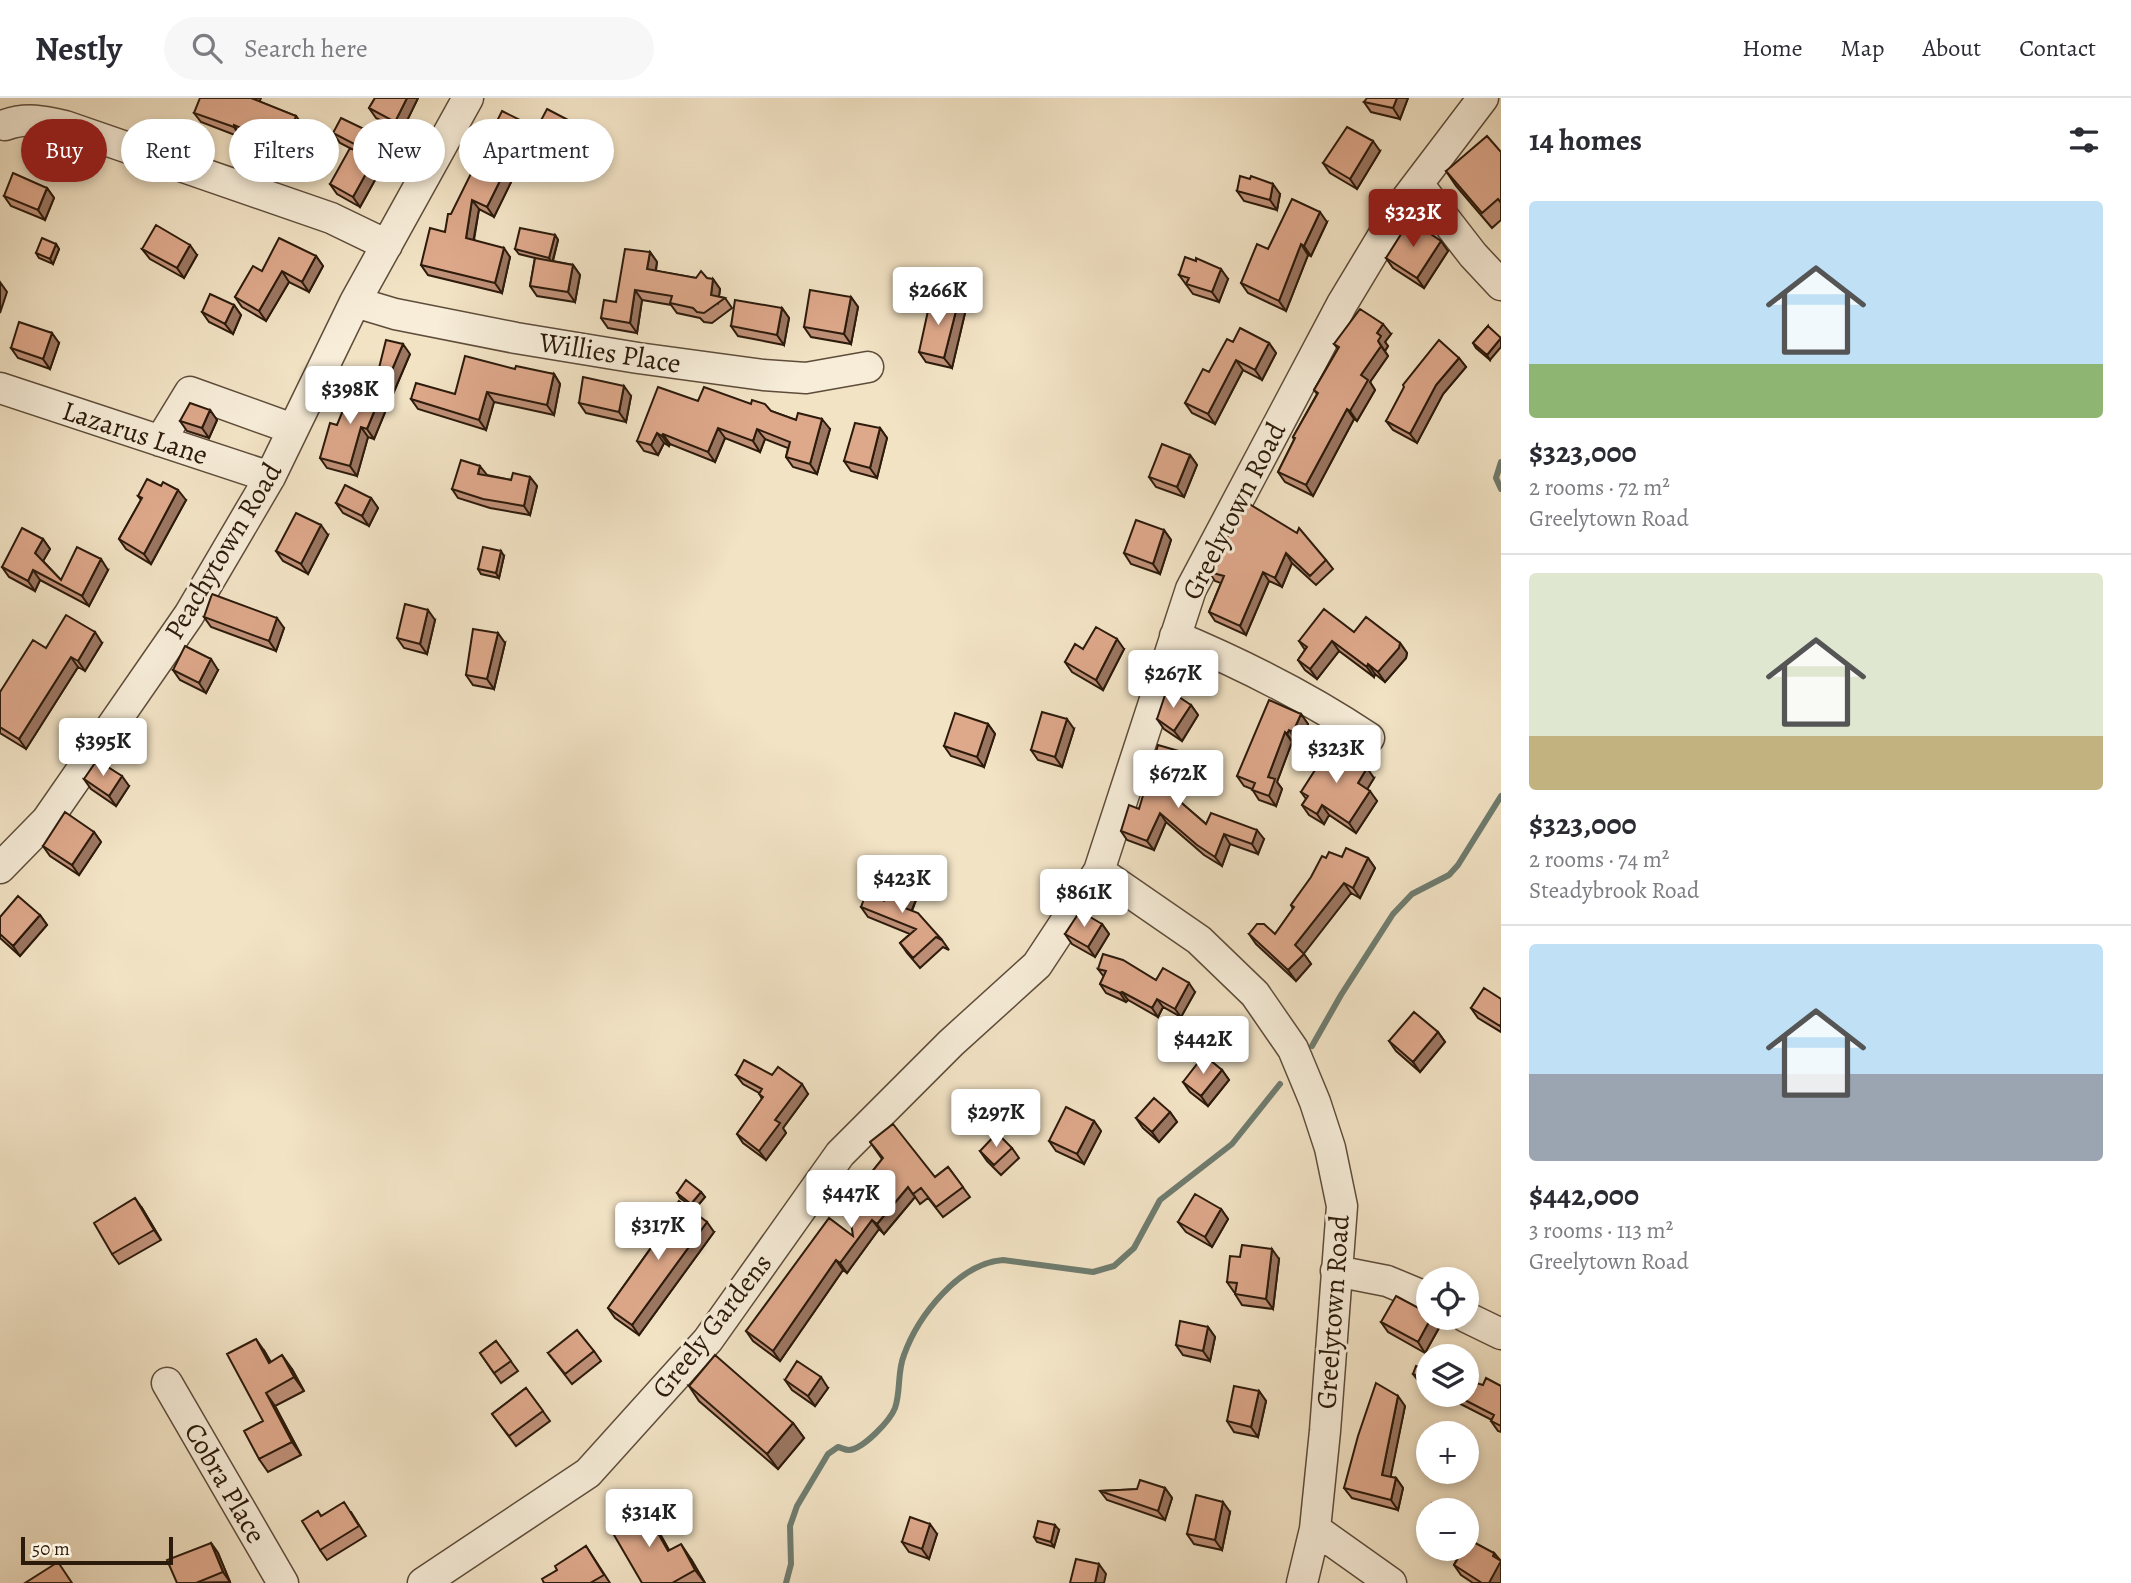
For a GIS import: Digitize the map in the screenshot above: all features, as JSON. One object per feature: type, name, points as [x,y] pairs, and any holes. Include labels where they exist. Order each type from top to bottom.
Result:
[{"type":"street","name":"Peachytown Road","points":[[0,868],[47,820],[189,615],[270,477],[355,302],[468,98]]},
{"type":"street","name":"Greelytown Road","points":[[1303,1583],[1315,1529],[1342,1206],[1330,1148],[1293,1049],[1255,994],[1199,940],[1099,871],[1191,589],[1342,304],[1401,206],[1483,98]]},
{"type":"street","points":[[5,125],[33,120],[65,126],[331,218],[387,245]]},
{"type":"street","points":[[1418,184],[1473,255],[1501,285]]},
{"type":"street","name":"Willies Place","points":[[355,302],[395,314],[516,338],[763,375],[806,378],[868,367]]},
{"type":"street","name":"Lazarus Lane","points":[[0,388],[270,477]]},
{"type":"street","points":[[160,441],[190,392],[293,429]]},
{"type":"street","points":[[1175,636],[1236,662],[1330,712],[1369,738]]},
{"type":"street","name":"Greely Gardens","points":[[423,1583],[587,1473],[708,1340],[840,1154],[951,1043],[1037,965],[1099,871]]},
{"type":"street","points":[[1336,1271],[1387,1281],[1416,1293]]},
{"type":"street","points":[[1479,1323],[1501,1334]]},
{"type":"street","name":"Cobra Place","points":[[167,1383],[283,1583]]},
{"type":"street","points":[[1315,1529],[1391,1583]]},
{"type":"building","points":[[200,98],[251,98],[296,116],[295,119],[229,119],[229,125],[194,113]]},
{"type":"building","points":[[375,98],[407,98],[396,119],[389,119],[369,108]]},
{"type":"building","points":[[1367,98],[1397,98],[1393,108],[1364,102]]},
{"type":"building","points":[[547,109],[566,119],[542,119]]},
{"type":"building","points":[[502,111],[518,119],[498,119]]},
{"type":"building","points":[[341,118],[353,124],[353,143],[339,136]]},
{"type":"building","points":[[1347,127],[1373,141],[1350,179],[1323,163]]},
{"type":"building","points":[[1487,136],[1501,152],[1501,203],[1498,199],[1482,213],[1446,171]]},
{"type":"building","points":[[350,148],[353,150],[353,182],[361,182],[353,197],[330,184],[339,182],[339,168]]},
{"type":"building","points":[[13,173],[21,177],[21,182],[33,182],[47,188],[38,210],[4,196]]},
{"type":"building","points":[[1240,176],[1250,179],[1251,176],[1273,184],[1270,200],[1237,191]]},
{"type":"building","points":[[467,182],[499,182],[487,207],[472,200],[466,238],[504,248],[495,283],[421,265],[430,228],[445,232],[448,214],[451,214]]},
{"type":"building","points":[[1292,199],[1320,212],[1304,246],[1301,244],[1279,301],[1241,283],[1257,244],[1268,249]]},
{"type":"building","points":[[1410,220],[1441,241],[1417,278],[1386,258]]},
{"type":"building","points":[[156,225],[190,245],[177,268],[142,249]]},
{"type":"building","points":[[520,228],[555,235],[549,258],[515,249]]},
{"type":"building","points":[[42,238],[56,244],[50,259],[36,253]]},
{"type":"building","points":[[279,238],[316,256],[302,282],[282,271],[259,311],[235,297],[253,266],[262,271]]},
{"type":"building","points":[[625,249],[650,252],[647,269],[696,278],[701,271],[707,278],[713,279],[711,295],[725,298],[704,313],[670,303],[672,296],[635,290],[630,323],[601,318],[604,300],[616,302]]},
{"type":"building","points":[[1185,257],[1196,261],[1196,258],[1221,269],[1212,292],[1186,284],[1189,278],[1179,275]]},
{"type":"building","points":[[535,258],[573,265],[568,292],[530,286]]},
{"type":"building","points":[[810,290],[851,297],[844,334],[804,327]]},
{"type":"building","points":[[210,294],[234,305],[225,324],[202,312]]},
{"type":"building","points":[[931,297],[958,303],[944,358],[919,352]]},
{"type":"building","points":[[735,300],[782,308],[777,335],[731,326]]},
{"type":"building","points":[[1360,309],[1383,324],[1377,333],[1381,336],[1378,341],[1381,346],[1361,375],[1368,380],[1350,411],[1347,409],[1306,485],[1278,472],[1295,438],[1293,437],[1318,393],[1314,390],[1339,347],[1334,344]]},
{"type":"building","points":[[19,322],[52,333],[43,359],[11,348]]},
{"type":"building","points":[[1488,326],[1501,338],[1487,355],[1473,343]]},
{"type":"building","points":[[1240,328],[1269,343],[1255,370],[1236,360],[1208,414],[1185,403],[1203,369],[1209,372],[1227,339],[1233,342]]},
{"type":"building","points":[[386,340],[403,344],[383,391],[374,388]]},
{"type":"building","points":[[1439,340],[1459,358],[1436,385],[1410,434],[1386,421],[1403,385]]},
{"type":"building","points":[[465,356],[515,369],[516,366],[554,374],[547,405],[487,392],[479,420],[411,399],[416,383],[455,394]]},
{"type":"building","points":[[583,377],[624,386],[619,412],[579,403]]},
{"type":"building","points":[[354,383],[381,395],[367,429],[361,427],[350,466],[320,458],[330,423],[337,425]]},
{"type":"building","points":[[658,387],[698,401],[704,387],[751,404],[752,400],[765,404],[771,411],[796,420],[798,413],[822,419],[810,464],[786,457],[790,442],[757,429],[753,441],[718,428],[708,452],[657,433],[651,445],[637,441]]},
{"type":"building","points":[[190,403],[210,410],[202,428],[180,421]]},
{"type":"building","points":[[855,423],[880,428],[870,468],[844,461]]},
{"type":"building","points":[[1162,444],[1190,455],[1177,487],[1149,477]]},
{"type":"building","points":[[461,460],[480,466],[478,474],[511,480],[513,473],[530,477],[524,506],[483,499],[452,489]]},
{"type":"building","points":[[147,479],[161,486],[163,482],[178,490],[144,554],[119,539],[142,498],[138,496]]},
{"type":"building","points":[[345,485],[371,498],[362,516],[336,503]]},
{"type":"building","points":[[1246,502],[1297,533],[1299,528],[1326,560],[1310,576],[1286,553],[1275,578],[1263,572],[1240,626],[1209,612],[1224,576],[1209,572]]},
{"type":"building","points":[[296,513],[321,525],[301,564],[276,551]]},
{"type":"building","points":[[1136,520],[1164,530],[1153,564],[1124,553]]},
{"type":"building","points":[[22,528],[43,539],[35,553],[61,580],[77,547],[101,559],[82,596],[33,570],[28,581],[2,567]]},
{"type":"building","points":[[483,547],[501,551],[496,573],[478,569]]},
{"type":"building","points":[[212,594],[277,618],[269,641],[204,617]]},
{"type":"building","points":[[405,604],[428,610],[420,644],[397,638]]},
{"type":"building","points":[[1324,609],[1354,632],[1366,617],[1400,643],[1399,648],[1378,672],[1332,641],[1310,669],[1298,660],[1307,647],[1299,641]]},
{"type":"building","points":[[66,615],[95,632],[78,661],[71,657],[19,739],[0,727],[0,692],[33,640],[46,648]]},
{"type":"building","points":[[1096,627],[1117,639],[1096,680],[1065,662],[1075,644],[1083,649]]},
{"type":"building","points":[[473,629],[498,633],[487,679],[466,675]]},
{"type":"building","points":[[185,646],[211,659],[199,683],[173,670]]},
{"type":"building","points":[[1167,689],[1191,705],[1174,731],[1157,719]]},
{"type":"building","points":[[1269,700],[1301,714],[1293,732],[1285,732],[1268,777],[1275,779],[1269,796],[1252,790],[1255,783],[1237,776]]},
{"type":"building","points":[[1042,712],[1067,719],[1055,757],[1031,750]]},
{"type":"building","points":[[955,713],[988,724],[977,757],[944,746]]},
{"type":"building","points":[[1158,745],[1182,752],[1170,793],[1206,824],[1211,813],[1257,830],[1252,844],[1224,834],[1215,857],[1160,813],[1147,841],[1121,831],[1129,805],[1139,809]]},
{"type":"building","points":[[1331,745],[1367,768],[1358,783],[1370,791],[1349,823],[1322,805],[1317,814],[1302,805],[1308,796],[1301,792]]},
{"type":"building","points":[[97,760],[122,776],[109,796],[84,779]]},
{"type":"building","points":[[65,812],[94,832],[72,865],[43,846]]},
{"type":"building","points":[[1346,848],[1368,858],[1353,888],[1344,883],[1295,945],[1304,954],[1288,970],[1249,934],[1257,924],[1264,924],[1275,934],[1294,907],[1291,905],[1322,856],[1326,858],[1329,852],[1342,857]]},
{"type":"building","points":[[890,876],[911,885],[902,907],[918,913],[942,940],[936,937],[913,958],[900,943],[916,929],[861,907],[866,894],[885,901],[881,899]]},
{"type":"building","points":[[18,896],[40,915],[13,946],[0,934],[0,917]]},
{"type":"building","points":[[1080,911],[1102,924],[1088,947],[1065,934]]},
{"type":"building","points":[[1103,954],[1123,960],[1156,980],[1163,968],[1189,983],[1175,1009],[1157,999],[1152,1008],[1100,984],[1106,971],[1098,969]]},
{"type":"building","points":[[1484,988],[1501,999],[1500,1026],[1471,1008]]},
{"type":"building","points":[[1414,1012],[1438,1032],[1413,1062],[1389,1041]]},
{"type":"building","points":[[1204,1055],[1222,1070],[1201,1096],[1183,1082]]},
{"type":"building","points":[[744,1060],[772,1075],[778,1067],[802,1084],[775,1120],[780,1123],[759,1151],[737,1134],[763,1097],[759,1094],[762,1089],[736,1075]]},
{"type":"building","points":[[1154,1098],[1170,1112],[1152,1132],[1136,1118]]},
{"type":"building","points":[[1066,1107],[1094,1121],[1077,1154],[1049,1141]]},
{"type":"building","points":[[893,1124],[935,1177],[948,1167],[963,1187],[936,1207],[921,1188],[913,1194],[908,1187],[877,1224],[872,1220],[840,1263],[836,1260],[773,1351],[746,1331],[829,1218],[853,1236],[847,1194],[852,1188],[859,1188],[883,1158],[870,1142]]},
{"type":"building","points":[[997,1133],[1012,1148],[994,1165],[980,1151]]},
{"type":"building","points":[[686,1180],[701,1192],[691,1204],[677,1193]]},
{"type":"building","points":[[1195,1194],[1221,1209],[1205,1237],[1178,1222]]},
{"type":"building","points":[[135,1198],[154,1230],[112,1254],[94,1223]]},
{"type":"building","points":[[679,1201],[707,1222],[632,1325],[608,1308],[661,1234],[657,1231]]},
{"type":"building","points":[[1242,1245],[1272,1249],[1266,1299],[1235,1294],[1237,1283],[1227,1282],[1230,1256],[1240,1257]]},
{"type":"building","points":[[1396,1296],[1416,1307],[1416,1330],[1424,1330],[1418,1342],[1381,1322]]},
{"type":"building","points":[[1180,1321],[1208,1327],[1203,1351],[1176,1345]]},
{"type":"building","points":[[577,1330],[594,1351],[565,1374],[548,1353]]},
{"type":"building","points":[[256,1339],[269,1363],[282,1355],[294,1377],[266,1393],[292,1442],[259,1459],[244,1431],[263,1421],[227,1354]]},
{"type":"building","points":[[496,1341],[511,1361],[494,1373],[480,1353]]},
{"type":"building","points":[[715,1355],[793,1423],[767,1454],[689,1386]]},
{"type":"building","points":[[797,1361],[821,1377],[808,1396],[785,1380]]},
{"type":"building","points":[[1486,1378],[1501,1386],[1501,1426],[1491,1421],[1494,1415],[1478,1407],[1479,1384],[1483,1385]]},
{"type":"building","points":[[1376,1383],[1398,1396],[1382,1475],[1396,1478],[1391,1500],[1344,1488]]},
{"type":"building","points":[[1234,1386],[1259,1391],[1251,1427],[1227,1421]]},
{"type":"building","points":[[526,1388],[543,1411],[509,1436],[492,1414]]},
{"type":"building","points":[[1140,1480],[1165,1488],[1158,1511],[1100,1491],[1137,1489]]},
{"type":"building","points":[[1196,1495],[1223,1502],[1215,1540],[1187,1534]]},
{"type":"building","points":[[344,1502],[359,1526],[320,1550],[302,1521],[318,1511],[321,1516]]},
{"type":"building","points":[[641,1503],[668,1551],[681,1544],[695,1570],[672,1583],[642,1583],[607,1523]]},
{"type":"building","points":[[910,1517],[930,1524],[922,1549],[902,1542]]},
{"type":"building","points":[[1038,1521],[1055,1525],[1051,1542],[1034,1537]]},
{"type":"building","points":[[211,1543],[223,1572],[196,1583],[177,1583],[167,1560]]},
{"type":"building","points":[[1479,1545],[1494,1553],[1493,1556],[1501,1561],[1489,1583],[1482,1583],[1454,1565],[1456,1561],[1479,1561]]},
{"type":"building","points":[[586,1546],[604,1575],[590,1583],[544,1583],[542,1579],[557,1570],[555,1566]]},
{"type":"building","points":[[1076,1559],[1099,1564],[1095,1583],[1070,1583]]},
{"type":"building","points":[[58,1562],[72,1583],[25,1583]]},
{"type":"waterway","points":[[1501,462],[1496,478],[1501,489]]},
{"type":"waterway","points":[[1312,1046],[1393,914],[1412,894],[1449,875],[1501,796]]},
{"type":"waterway","points":[[786,1583],[791,1564],[790,1526],[797,1506],[828,1454],[838,1447],[849,1450],[861,1445],[882,1427],[892,1413],[897,1402],[900,1368],[910,1340],[942,1294],[971,1271],[987,1263],[1003,1260],[1093,1272],[1114,1266],[1134,1248],[1160,1200],[1232,1144],[1280,1084]]}]
